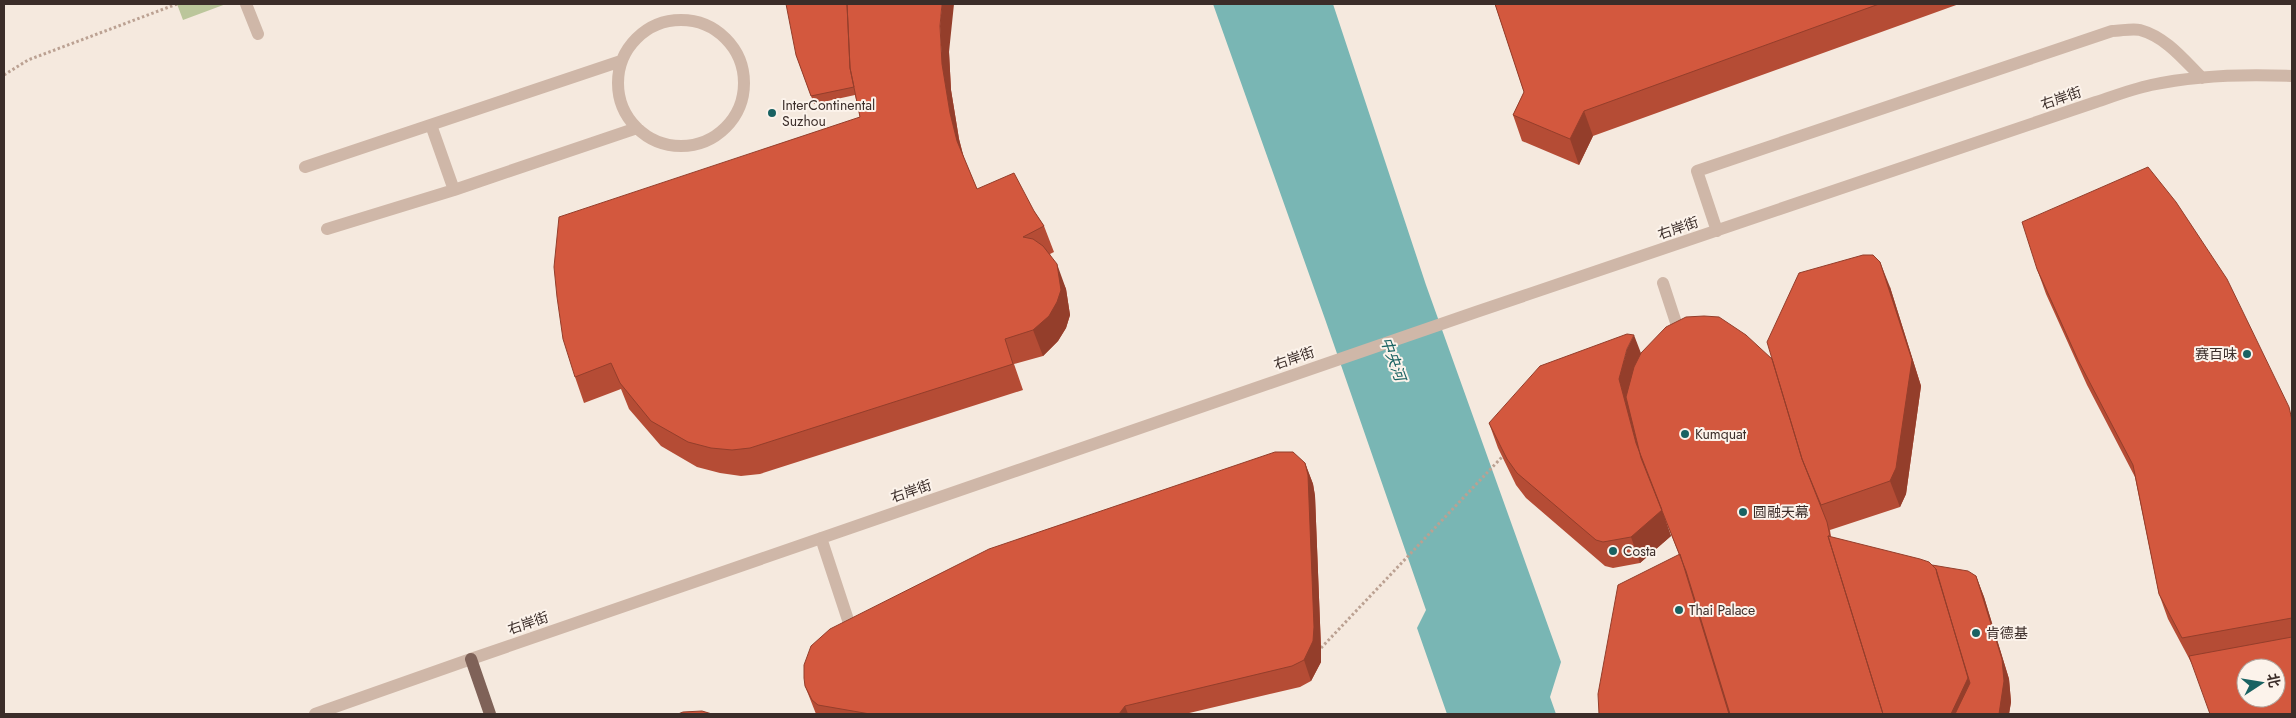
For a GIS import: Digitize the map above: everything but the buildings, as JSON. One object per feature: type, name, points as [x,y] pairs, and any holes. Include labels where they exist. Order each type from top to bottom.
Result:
[{"type":"main road","points":[[470,659],[490,714]]},
{"type":"street","points":[[246,4],[258,34]]},
{"type":"street","points":[[690,19],[711,26],[728,39],[740,58],[745,79],[742,101],[733,120],[717,136],[711,139],[697,145],[676,146],[655,141],[637,128],[626,114],[619,97],[617,79],[621,61],[632,42],[648,28],[669,20],[690,19]]},
{"type":"street","points":[[1717,231],[1697,171],[2112,31],[2139,30],[2153,36],[2172,47],[2202,78]]},
{"type":"street","points":[[305,167],[621,61]]},
{"type":"street","name":"右岸街","points":[[316,714],[1298,373],[2096,102],[2151,85],[2202,78],[2258,75],[2292,76]]},
{"type":"street","points":[[431,125],[454,190]]},
{"type":"street","points":[[327,229],[454,190],[637,128]]},
{"type":"street","points":[[1663,283],[1684,349]]},
{"type":"street","points":[[821,538],[848,620]]},
{"type":"path","points":[[4,74],[28,60],[177,4]]},
{"type":"path","points":[[1321,648],[1502,457]]},
{"type":"green space","points":[[177,4],[226,4],[183,20]]},
{"type":"water","name":"中央河","points":[[1213,4],[1333,4],[1426,285],[1561,662],[1550,697],[1556,714],[1447,714],[1417,628],[1426,610]]},
{"type":"place","name":"InterContinental Suzhou","points":[[772,113]]},
{"type":"place","name":"赛百味","points":[[2247,354]]},
{"type":"place","name":"Kumquat","points":[[1685,434]]},
{"type":"place","name":"圆融天幕","points":[[1743,512]]},
{"type":"place","name":"Costa","points":[[1613,551]]},
{"type":"place","name":"Thai Palace","points":[[1679,610]]},
{"type":"place","name":"肯德基","points":[[1976,633]]}]
